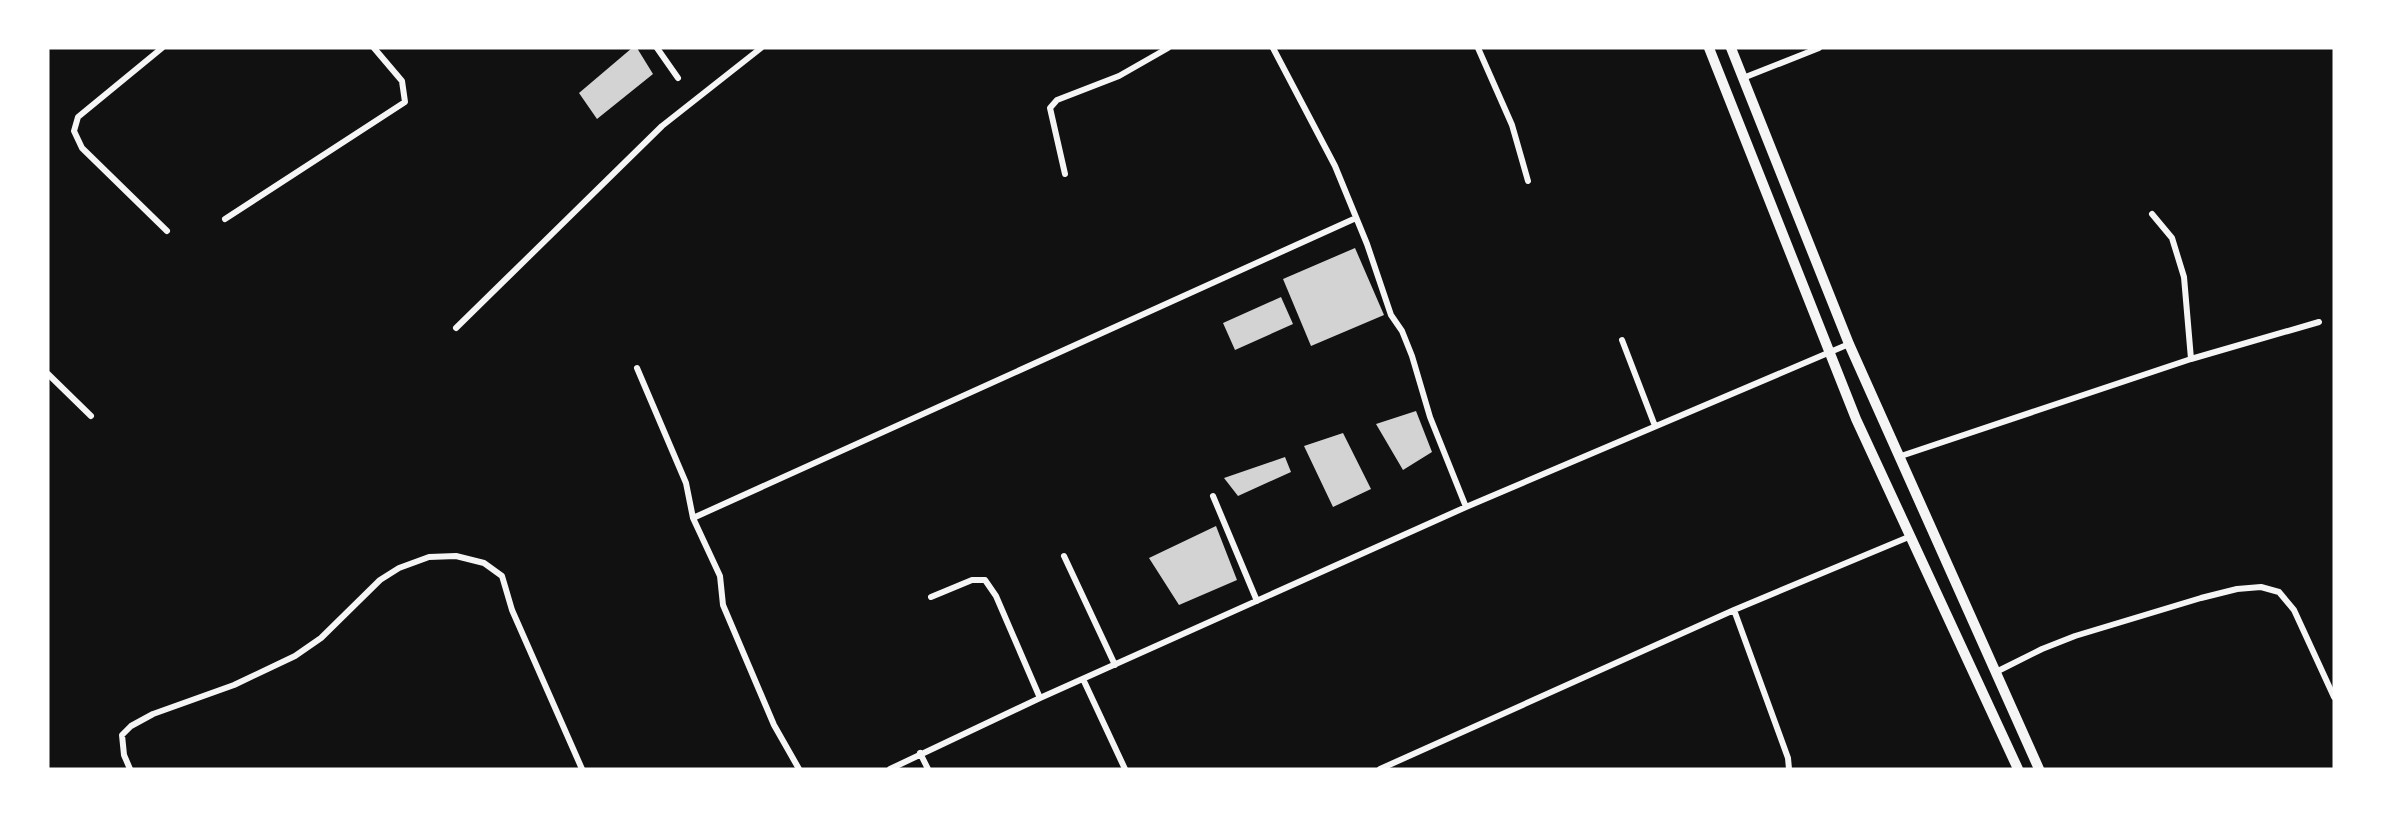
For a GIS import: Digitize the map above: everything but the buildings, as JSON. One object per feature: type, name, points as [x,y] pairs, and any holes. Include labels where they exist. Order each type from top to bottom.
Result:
[{"type":"street","points":[[162,48],[78,117],[74,131],[82,148],[167,231]]},
{"type":"street","points":[[225,219],[405,102],[402,81],[374,48]]},
{"type":"street","points":[[657,48],[678,78]]},
{"type":"street","points":[[456,328],[662,126],[761,48]]},
{"type":"street","points":[[1065,174],[1050,108],[1057,100],[1119,76],[1168,48]]},
{"type":"street","points":[[1273,48],[1335,166],[1391,315],[1402,331],[1412,356],[1430,417],[1466,507]]},
{"type":"street","points":[[1478,48],[1512,125],[1528,181]]},
{"type":"street","points":[[1709,48],[1856,419],[2018,769]]},
{"type":"street","points":[[1731,48],[1849,344],[2039,769]]},
{"type":"street","points":[[1743,78],[1819,48]]},
{"type":"street","points":[[2152,214],[2172,238],[2180,261],[2188,308],[2191,359]]},
{"type":"street","points":[[693,519],[1356,218]]},
{"type":"street","points":[[1898,457],[2191,359],[2319,322]]},
{"type":"street","points":[[1622,340],[1655,426]]},
{"type":"street","points":[[890,769],[1040,698],[1466,507],[1849,344]]},
{"type":"street","points":[[637,368],[686,483],[693,519],[720,576],[723,605],[774,724],[800,769]]},
{"type":"street","points":[[48,374],[91,416]]},
{"type":"street","points":[[1213,496],[1257,601]]},
{"type":"street","points":[[1380,769],[1734,610],[1911,536]]},
{"type":"street","points":[[130,769],[124,755],[122,735],[131,726],[153,714],[234,685],[295,656],[321,638],[380,580],[399,568],[429,558],[456,556],[484,563],[502,576],[512,610],[582,769]]},
{"type":"street","points":[[1064,556],[1115,665]]},
{"type":"street","points":[[931,597],[972,580],[985,580],[996,596],[1040,698]]},
{"type":"street","points":[[1996,672],[2042,649],[2075,636],[2201,598],[2237,589],[2261,587],[2279,592],[2294,610],[2334,697]]},
{"type":"street","points":[[1734,610],[1788,758],[1789,769]]},
{"type":"street","points":[[1083,679],[1125,769]]},
{"type":"street","points":[[920,753],[928,769]]}]
